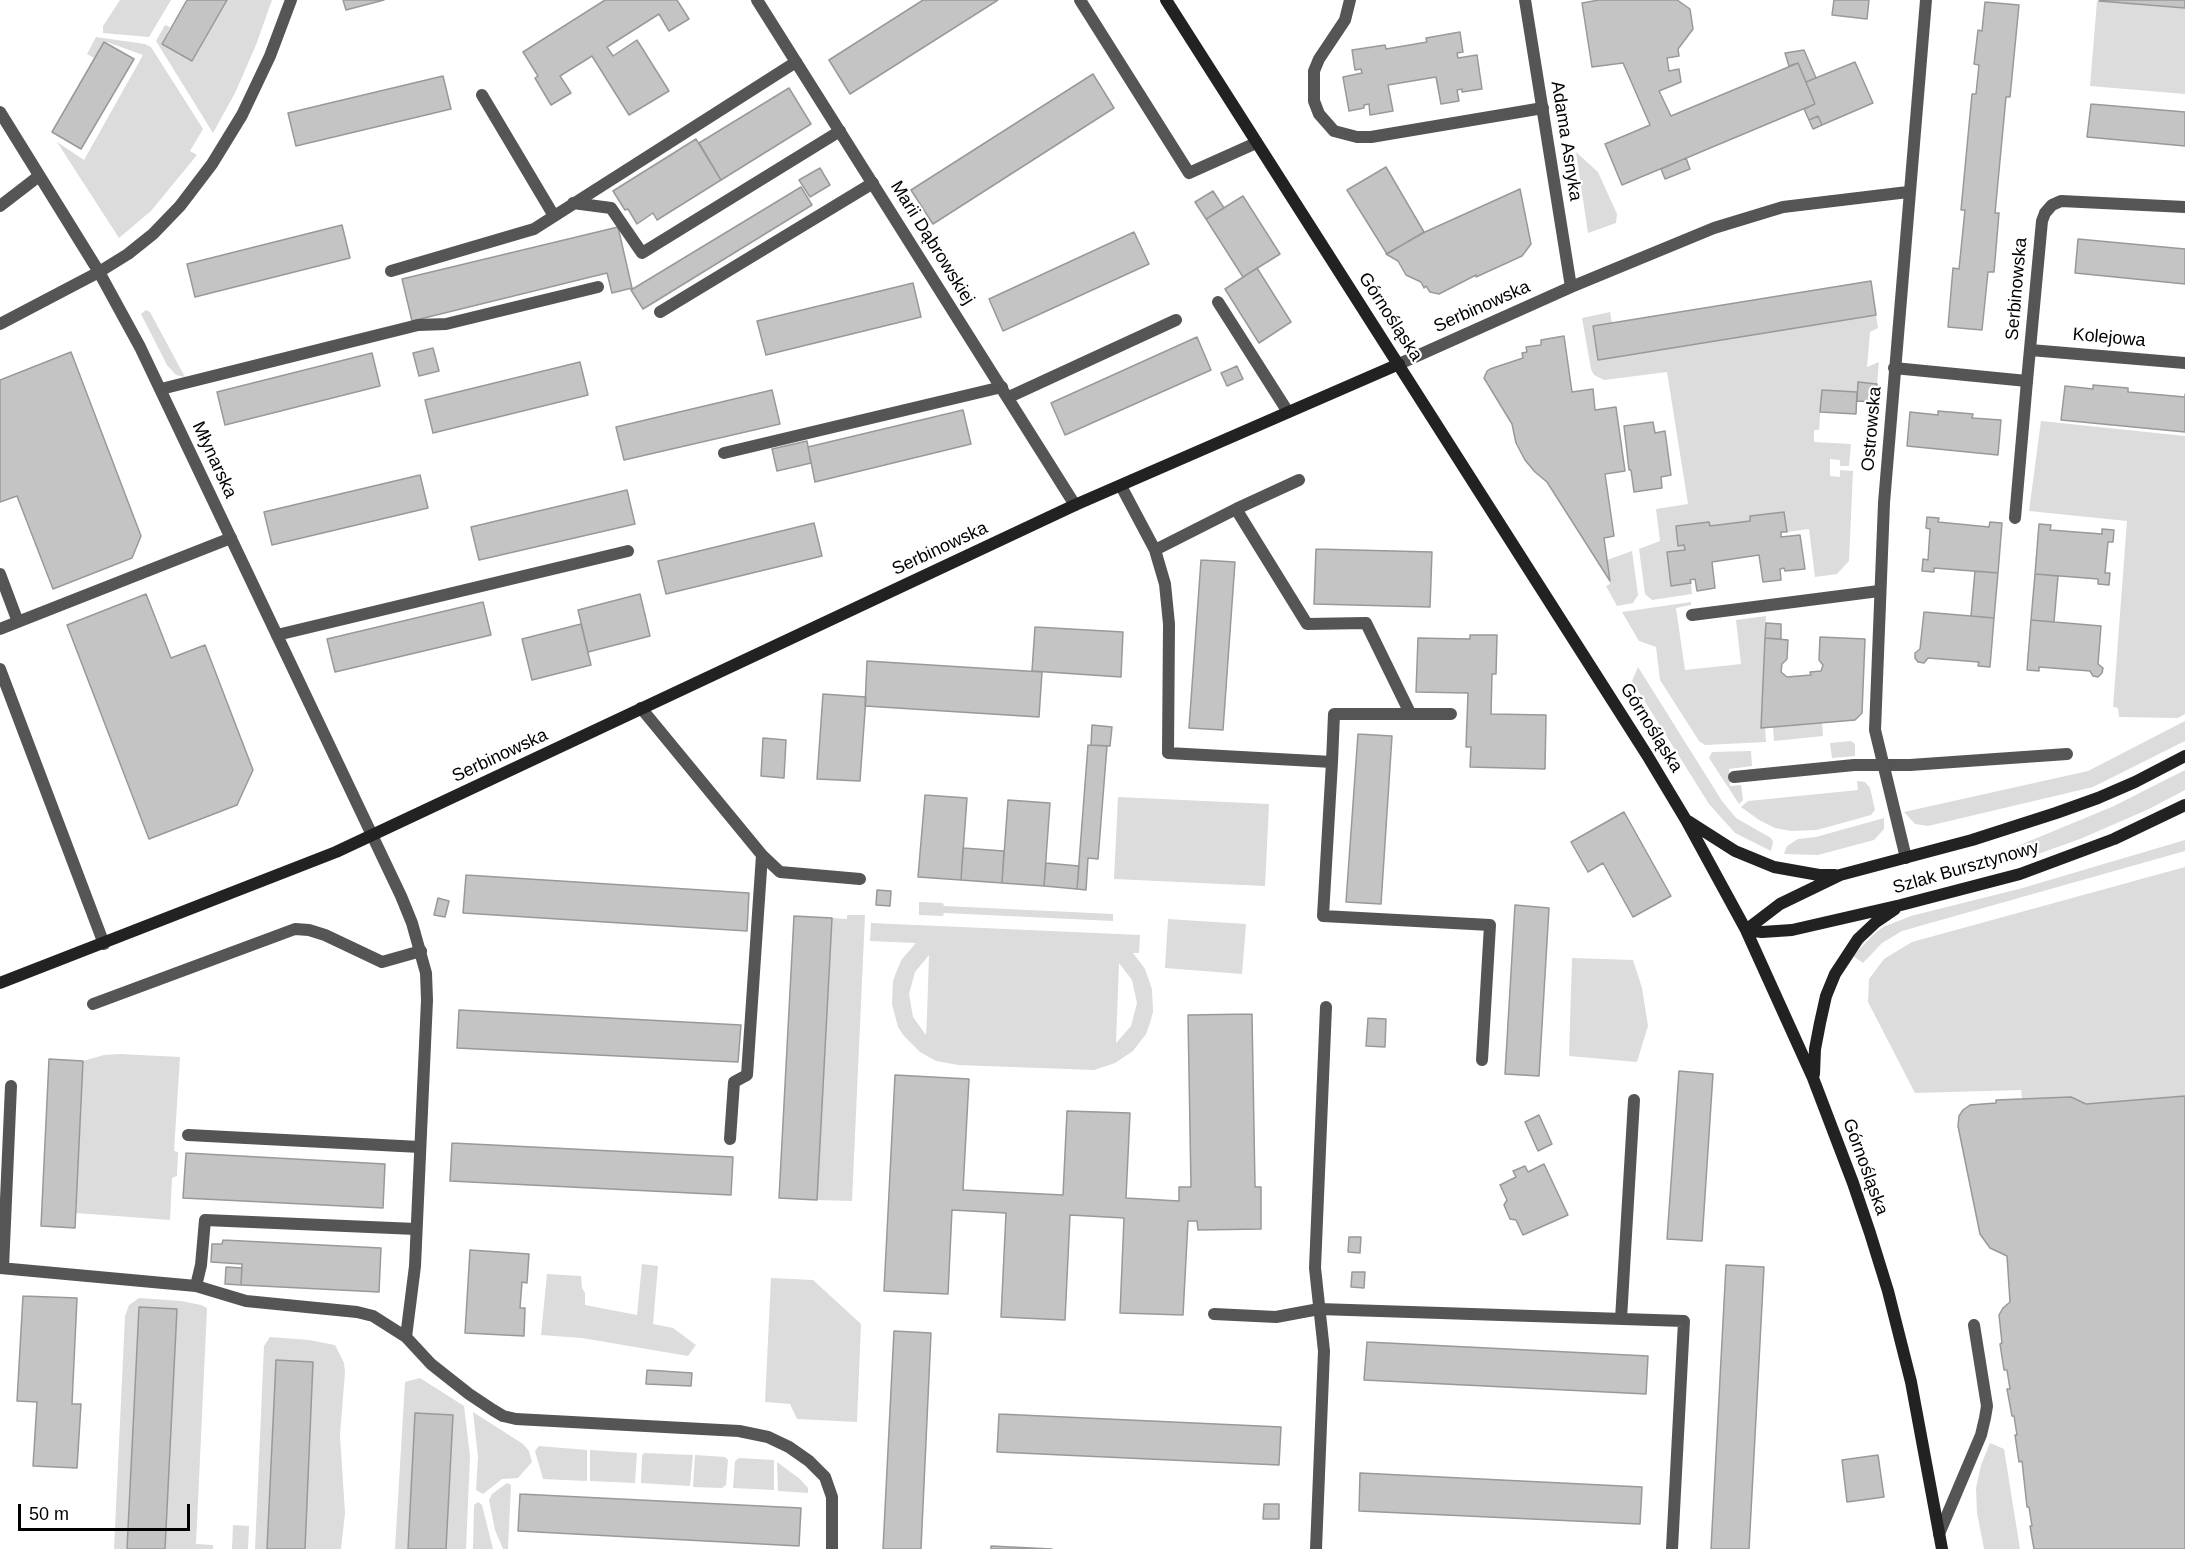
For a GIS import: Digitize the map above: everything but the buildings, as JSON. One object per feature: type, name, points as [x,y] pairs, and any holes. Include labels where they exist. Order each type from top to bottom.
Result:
[{"type":"street","points":[[0,324],[99,272],[128,254],[158,230],[180,207],[212,164],[242,115],[282,27],[291,0]]},
{"type":"street","name":"Marii Dąbrowskiej","points":[[757,0],[1076,505]]},
{"type":"street","points":[[1080,0],[1189,173],[1256,143]]},
{"type":"street","name":"Górnośląska","points":[[1166,0],[1399,364],[1686,820],[1746,930],[1813,1078],[1853,1183],[1899,1331],[1923,1437],[1942,1549]]},
{"type":"street","points":[[1350,0],[1345,20],[1319,59],[1314,71],[1314,101],[1318,114],[1334,131],[1357,137],[1371,137],[1543,108]]},
{"type":"street","name":"Adama Asnyka","points":[[1525,0],[1570,287]]},
{"type":"street","name":"Ostrowska","points":[[1906,858],[1875,730],[1879,591],[1894,368],[1926,0]]},
{"type":"street","points":[[391,271],[534,229],[796,62]]},
{"type":"street","points":[[482,95],[554,216]]},
{"type":"street","name":"Młynarska","points":[[0,112],[99,272],[161,389],[401,896],[421,951],[426,973],[427,1000],[415,1266],[406,1337]]},
{"type":"street","points":[[573,203],[611,208],[642,253],[840,131]]},
{"type":"street","points":[[0,206],[39,176]]},
{"type":"street","points":[[660,312],[873,183]]},
{"type":"street","name":"Serbinowska","points":[[0,983],[104,944],[372,836],[1076,505],[1667,246],[1750,216],[1784,207],[1908,192]]},
{"type":"street","name":"Serbinowska","points":[[2015,518],[2042,222],[2045,213],[2052,205],[2061,201],[2185,207]]},
{"type":"street","points":[[161,389],[418,325],[447,324],[598,287]]},
{"type":"street","points":[[1218,302],[1288,412]]},
{"type":"street","points":[[724,453],[1006,392],[1176,320]]},
{"type":"street","name":"Kolejowa","points":[[2030,350],[2185,363]]},
{"type":"street","points":[[1894,368],[2027,381]]},
{"type":"street","points":[[1155,550],[1236,508],[1299,480]]},
{"type":"street","points":[[1121,486],[1155,550],[1165,584],[1169,624],[1168,753],[1332,762]]},
{"type":"street","points":[[1236,508],[1307,624],[1366,623],[1410,713]]},
{"type":"street","points":[[0,628],[231,538]]},
{"type":"street","points":[[277,636],[628,551]]},
{"type":"street","points":[[0,574],[18,622]]},
{"type":"street","points":[[1692,615],[1879,591]]},
{"type":"street","points":[[0,669],[104,944]]},
{"type":"street","points":[[641,708],[762,855],[780,872],[860,879]]},
{"type":"street","points":[[1451,714],[1334,714],[1323,916],[1490,925],[1482,1060]]},
{"type":"street","points":[[1734,777],[1854,765],[2067,754]]},
{"type":"street","name":"Szlak Bursztynowy","points":[[1840,875],[2011,828],[2098,798],[2185,756]]},
{"type":"street","name":"Szlak Bursztynowy","points":[[1746,930],[1762,932],[1792,930],[2020,874],[2114,839],[2185,805]]},
{"type":"street","points":[[1686,820],[1735,851],[1774,867],[1819,875],[1840,875]]},
{"type":"street","points":[[730,1139],[734,1082],[747,1074],[762,855]]},
{"type":"street","points":[[1746,930],[1780,904],[1840,875]]},
{"type":"street","points":[[1813,1078],[1820,1023],[1826,996],[1835,974],[1858,939],[1876,922],[1901,905]]},
{"type":"street","points":[[93,1004],[295,929],[325,935],[382,962],[421,951]]},
{"type":"street","points":[[1316,1549],[1324,1350],[1315,1268],[1326,1007]]},
{"type":"street","points":[[11,1086],[2,1268],[196,1286],[246,1301],[357,1312],[373,1316],[406,1337],[431,1364],[469,1394],[503,1416],[531,1421],[739,1431],[768,1437],[780,1442],[818,1469],[830,1486],[832,1549]]},
{"type":"street","points":[[1622,1319],[1634,1100]]},
{"type":"street","points":[[188,1136],[420,1147]]},
{"type":"street","points":[[196,1286],[201,1265],[205,1220],[416,1229]]},
{"type":"street","points":[[1214,1314],[1276,1317],[1319,1309],[1684,1322],[1672,1549]]},
{"type":"street","points":[[1939,1534],[1981,1435],[1985,1418],[1987,1406],[1974,1325]]},
{"type":"shaded area","points":[[120,0],[171,0],[149,37],[103,33],[103,26]]},
{"type":"shaded area","points":[[227,0],[272,0],[235,93],[213,133],[156,41],[165,25],[170,27],[162,44],[192,61]]},
{"type":"shaded area","points":[[2097,1],[2185,8],[2185,94],[2090,86]]},
{"type":"shaded area","points":[[96,37],[145,44],[151,47],[203,129],[190,151],[197,155],[151,211],[119,238],[57,142],[84,160],[143,55],[104,41],[94,58],[87,54]]},
{"type":"shaded area","points":[[1576,152],[1598,172],[1617,214],[1616,223],[1588,233]]},
{"type":"shaded area","points":[[146,310],[150,312],[185,377],[176,375],[167,365],[141,314]]},
{"type":"shaded area","points":[[1610,312],[1612,323],[1593,326],[1599,360],[1876,315],[1878,328],[1870,332],[1867,367],[1879,362],[1877,384],[1858,383],[1857,392],[1822,390],[1819,430],[1814,430],[1814,442],[1851,444],[1849,466],[1840,466],[1840,460],[1830,459],[1830,476],[1840,477],[1840,470],[1853,471],[1849,561],[1837,574],[1815,577],[1809,529],[1787,532],[1784,512],[1750,516],[1750,521],[1710,526],[1709,522],[1676,526],[1678,545],[1684,545],[1685,550],[1667,552],[1672,586],[1691,583],[1692,594],[1652,600],[1645,594],[1639,549],[1660,541],[1656,509],[1688,504],[1667,372],[1604,380],[1594,375],[1591,369],[1582,318]]},
{"type":"shaded area","points":[[2041,421],[2185,436],[2185,714],[2178,718],[2119,717],[2118,708],[2113,707],[2127,521],[2029,511]]},
{"type":"shaded area","points":[[1632,551],[1638,595],[1633,603],[1617,606],[1606,586],[1610,584],[1607,560]]},
{"type":"shaded area","points":[[1691,602],[1691,605],[1676,608],[1685,670],[1741,664],[1736,620],[1766,616],[1761,728],[1765,728],[1766,742],[1705,745],[1699,741],[1660,680],[1656,647],[1639,641],[1622,612]]},
{"type":"shaded area","points":[[1638,667],[1722,801],[1736,818],[1771,838],[1773,842],[1771,851],[1735,833],[1709,804],[1632,681]]},
{"type":"shaded area","points":[[2185,721],[2185,741],[2093,787],[1928,826],[1915,824],[1904,812],[2088,771]]},
{"type":"shaded area","points":[[1822,723],[1823,736],[1774,741],[1773,727]]},
{"type":"shaded area","points":[[1851,741],[1855,744],[1855,756],[1832,758],[1830,743]]},
{"type":"shaded area","points":[[1751,751],[1752,766],[1729,769],[1730,786],[1741,785],[1743,800],[1739,804],[1709,758],[1712,752]]},
{"type":"shaded area","points":[[2185,770],[2185,790],[2149,809],[2080,839],[2038,854],[1963,876],[1959,872],[2114,806]]},
{"type":"shaded area","points":[[1857,781],[1865,782],[1870,788],[1875,810],[1871,815],[1817,830],[1791,831],[1775,828],[1741,807],[1748,801],[1858,790]]},
{"type":"shaded area","points":[[1118,797],[1269,804],[1265,886],[1114,879]]},
{"type":"shaded area","points":[[1884,818],[1884,829],[1874,840],[1818,855],[1784,854],[1787,846],[1798,839],[1816,837]]},
{"type":"shaded area","points":[[2185,840],[2185,851],[1902,931],[1882,943],[1863,963],[1853,956],[1883,927],[1911,916],[2019,889]]},
{"type":"shaded area","points":[[2185,867],[2185,1096],[2086,1104],[2071,1097],[2022,1099],[2021,1090],[1915,1093],[1868,1002],[1869,979],[1884,959],[1912,942]]},
{"type":"shaded area","points":[[919,902],[943,903],[944,906],[1113,914],[1113,921],[944,913],[943,916],[919,915]]},
{"type":"shaded area","points":[[847,915],[865,915],[852,1201],[817,1200],[832,918],[847,919]]},
{"type":"shaded area","points":[[1168,919],[1246,924],[1242,974],[1165,968]]},
{"type":"shaded area","points":[[871,923],[1140,935],[1139,953],[1133,953],[1145,969],[1152,989],[1153,1012],[1146,1034],[1133,1051],[1115,1063],[1094,1070],[958,1065],[936,1061],[920,1052],[904,1036],[898,1027],[892,1004],[893,981],[897,970],[902,959],[916,943],[870,941]],"holes":[[[929,955],[927,1016],[926,1035],[913,1017],[909,994],[915,972]],[[1119,963],[1132,980],[1137,1003],[1131,1026],[1116,1043]]]},
{"type":"shaded area","points":[[1572,958],[1633,960],[1642,988],[1648,1026],[1637,1062],[1569,1056]]},
{"type":"shaded area","points":[[104,1055],[180,1057],[174,1151],[178,1152],[177,1176],[172,1178],[170,1220],[76,1213],[83,1061]]},
{"type":"shaded area","points":[[642,1264],[658,1266],[653,1324],[673,1328],[696,1345],[688,1356],[582,1338],[541,1335],[547,1274],[581,1276],[585,1305],[637,1315]]},
{"type":"shaded area","points":[[771,1278],[813,1280],[861,1324],[857,1422],[797,1419],[790,1404],[765,1402]]},
{"type":"shaded area","points":[[139,1298],[181,1301],[207,1308],[196,1544],[213,1545],[213,1549],[114,1549],[125,1316],[129,1305]]},
{"type":"shaded area","points":[[270,1337],[335,1345],[344,1363],[340,1435],[345,1513],[341,1549],[255,1549],[264,1346]]},
{"type":"shaded area","points":[[420,1378],[464,1406],[470,1456],[466,1549],[395,1549],[405,1382]]},
{"type":"shaded area","points":[[473,1412],[523,1444],[529,1451],[532,1462],[518,1478],[502,1479],[483,1494],[476,1490],[478,1457]]},
{"type":"shaded area","points":[[1990,1443],[2004,1449],[2020,1549],[1984,1549],[1977,1513],[1976,1488],[1981,1465]]},
{"type":"shaded area","points":[[539,1446],[587,1450],[587,1481],[543,1479],[535,1451]]},
{"type":"shaded area","points":[[590,1450],[637,1453],[635,1483],[590,1481]]},
{"type":"shaded area","points":[[644,1453],[693,1455],[690,1486],[641,1483]]},
{"type":"shaded area","points":[[695,1455],[725,1457],[728,1460],[726,1485],[722,1488],[693,1487]]},
{"type":"shaded area","points":[[739,1458],[774,1460],[774,1490],[733,1488],[735,1461]]},
{"type":"shaded area","points":[[777,1462],[800,1479],[808,1488],[808,1493],[778,1491]]},
{"type":"shaded area","points":[[507,1483],[511,1485],[508,1549],[503,1549],[495,1530],[489,1500],[492,1494]]},
{"type":"shaded area","points":[[478,1502],[482,1505],[493,1549],[473,1549],[474,1505]]},
{"type":"shaded area","points":[[233,1525],[249,1526],[248,1549],[232,1549]]}]
